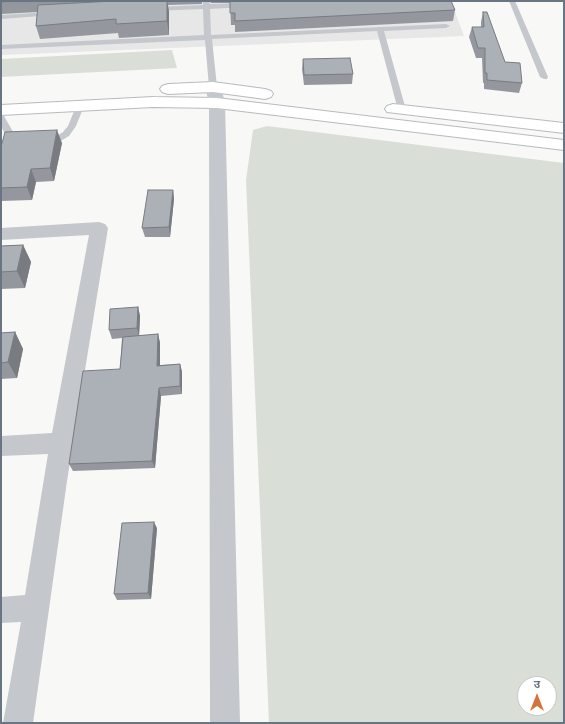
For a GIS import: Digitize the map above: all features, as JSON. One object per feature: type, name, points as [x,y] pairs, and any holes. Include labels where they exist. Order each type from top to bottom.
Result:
[{"type":"main road","points":[[1,95],[215,95],[375,107],[564,128]]},
{"type":"main road","points":[[1,110],[153,102],[215,95],[564,145]]},
{"type":"street","points":[[215,95],[225,723]]},
{"type":"street","points":[[1,234],[99,228],[62,443],[18,723]]},
{"type":"street","points":[[1,446],[62,443]]},
{"type":"street","points":[[1,610],[36,608]]},
{"type":"lane","points":[[512,1],[544,77]]},
{"type":"lane","points":[[206,4],[208,37],[215,95]]},
{"type":"lane","points":[[142,9],[206,4],[253,5]]},
{"type":"lane","points":[[1,17],[58,14]]},
{"type":"lane","points":[[1,47],[446,26]]},
{"type":"lane","points":[[380,30],[402,110]]},
{"type":"lane","points":[[40,141],[56,140],[66,134],[72,126],[80,106]]},
{"type":"lane","points":[[1,118],[13,139],[25,142]]},
{"type":"shaded area","points":[[1,1],[452,1],[464,36],[1,55]]},
{"type":"shaded area","points":[[172,50],[177,68],[1,77],[1,59]]},
{"type":"shaded area","points":[[267,126],[564,163],[564,723],[269,723],[246,180],[253,130]]},
{"type":"building","points":[[114,1],[167,1],[167,21],[116,24],[116,19],[36,26],[38,5]]},
{"type":"building","points":[[230,1],[451,1],[455,10],[235,21],[235,13],[230,13]]},
{"type":"building","points":[[483,12],[487,12],[505,62],[520,63],[522,83],[487,80],[487,73],[485,73],[485,48],[478,48],[472,27],[484,27]]},
{"type":"building","points":[[350,58],[353,74],[304,75],[303,59]]},
{"type":"building","points":[[57,130],[50,168],[31,169],[27,187],[1,188],[1,147],[5,132]]},
{"type":"building","points":[[148,190],[173,190],[169,227],[142,228]]},
{"type":"building","points":[[23,245],[17,271],[1,272],[1,246]]},
{"type":"building","points":[[138,307],[137,328],[109,330],[110,309]]},
{"type":"building","points":[[15,332],[8,362],[1,363],[1,333]]},
{"type":"building","points":[[158,334],[157,366],[180,364],[180,386],[159,388],[152,461],[69,464],[83,371],[120,369],[123,337]]},
{"type":"building","points":[[154,522],[148,593],[114,594],[122,523]]}]
